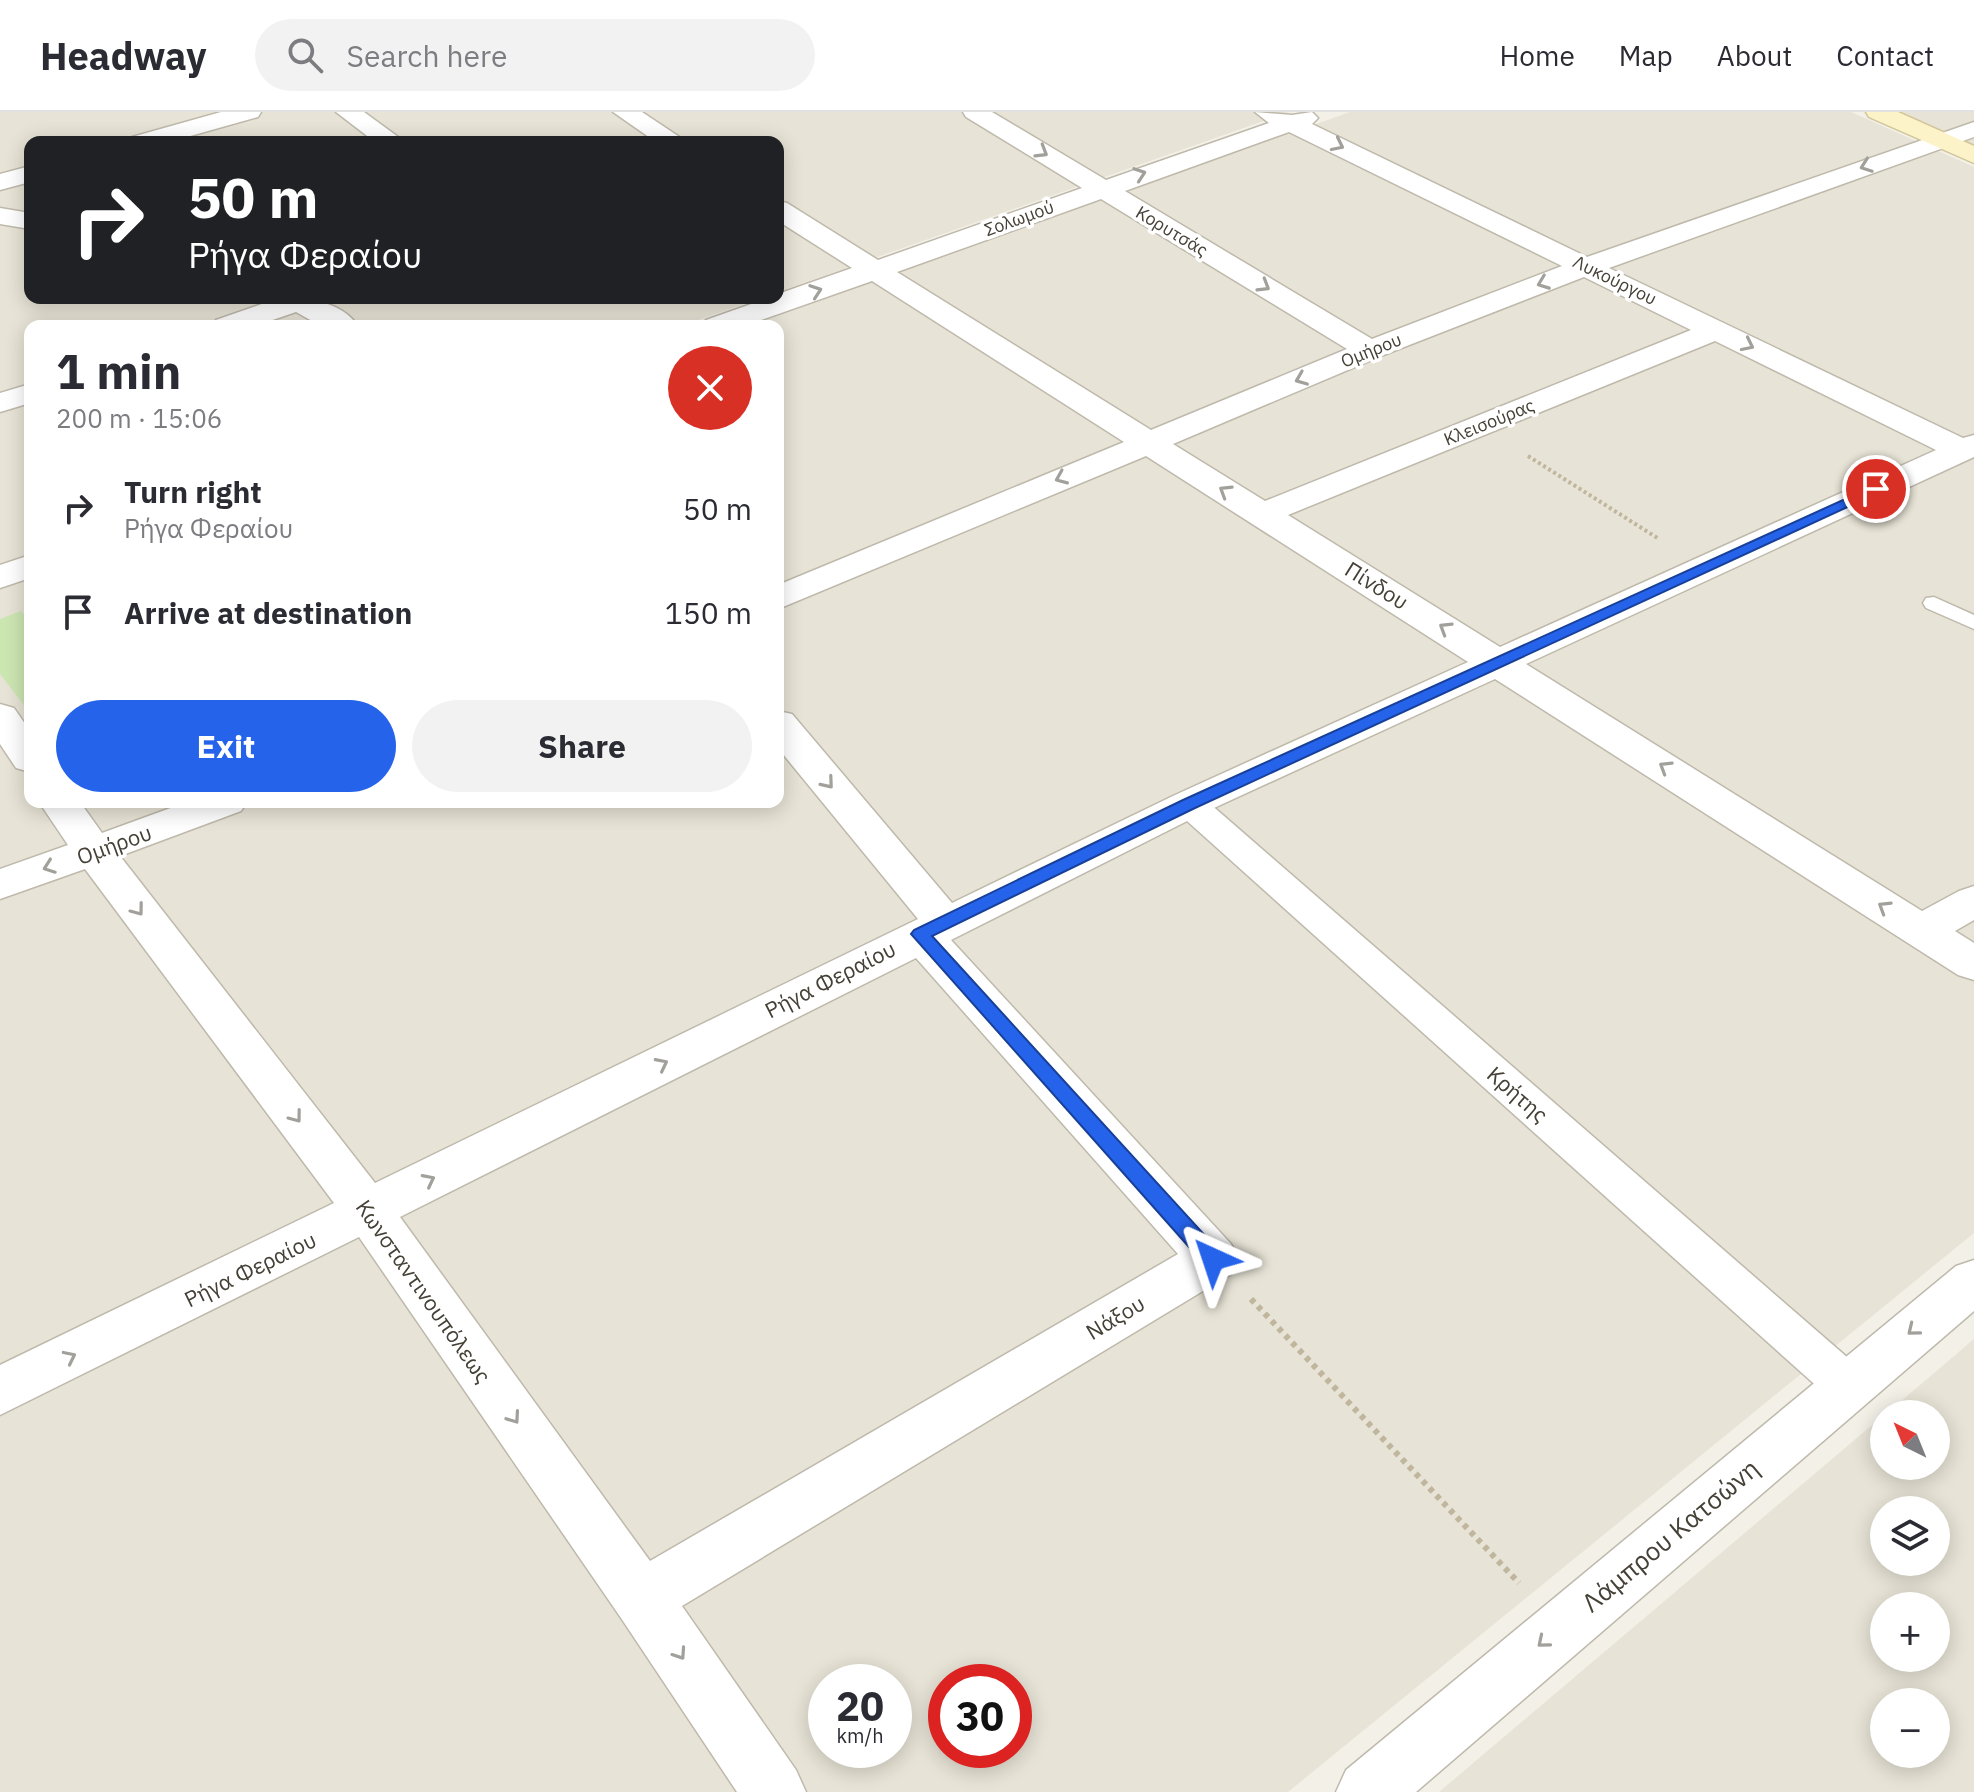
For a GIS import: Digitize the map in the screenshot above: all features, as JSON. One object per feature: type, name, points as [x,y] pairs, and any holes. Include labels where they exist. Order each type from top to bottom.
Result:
[{"type":"main road","points":[[1878,112],[1974,155]]},
{"type":"street","points":[[163,136],[249,112]]},
{"type":"street","points":[[348,112],[383,136]]},
{"type":"street","points":[[625,112],[654,136]]},
{"type":"street","name":"Κορυτσάς","points":[[975,112],[1370,350]]},
{"type":"street","name":"Σολωμού","points":[[784,302],[1101,188],[1279,117],[1323,112]]},
{"type":"street","name":"Λυκούργου","points":[[1279,117],[1716,330],[1968,448]]},
{"type":"street","name":"Ομήρου","points":[[784,595],[1370,350],[1587,266],[1974,129]]},
{"type":"street","points":[[1,180],[24,175]]},
{"type":"street","name":"Πίνδου","points":[[784,213],[1974,964]]},
{"type":"street","points":[[0,216],[24,220]]},
{"type":"street","points":[[242,320],[285,304]]},
{"type":"street","points":[[303,304],[332,320]]},
{"type":"street","name":"Σολωμού","points":[[733,320],[779,304]]},
{"type":"street","name":"Κλεισούρας","points":[[1262,514],[1716,330]]},
{"type":"street","points":[[0,403],[24,395]]},
{"type":"street","name":"Ρήγα Φεραίου","points":[[0,1391],[368,1211],[932,928],[1189,804],[1968,448]]},
{"type":"street","points":[[0,577],[24,568]]},
{"type":"street","points":[[0,716],[24,750]]},
{"type":"street","points":[[784,731],[932,928],[1213,1259]]},
{"type":"street","name":"Κρήτης","points":[[1189,804],[1847,1385]]},
{"type":"street","name":"Κωνσταντινουπόλεως","points":[[63,808],[368,1211],[642,1598],[774,1792]]},
{"type":"street","name":"Ομήρου","points":[[0,885],[211,808]]},
{"type":"street","points":[[1922,930],[1974,901]]},
{"type":"street","name":"Νάξου","points":[[642,1598],[1213,1259]]},
{"type":"street","name":"Λάμπρου Κατσώνη","points":[[1368,1792],[1974,1281]]},
{"type":"lane","points":[[1934,603],[1974,623]]},
{"type":"path","points":[[1479,426],[1704,567]]},
{"type":"path","points":[[1213,1259],[1561,1627]]},
{"type":"shaded area","points":[[0,112],[1289,112],[784,290],[784,136],[24,136],[24,304],[744,304],[698,320],[24,320],[24,556],[0,565]]},
{"type":"shaded area","points":[[1350,112],[1851,112],[1974,167],[1974,1233],[1288,1792],[0,1792],[0,589],[24,581],[24,808],[784,808],[784,320],[764,320]]},
{"type":"shaded area","points":[[1898,112],[1974,112],[1974,145]]},
{"type":"shaded area","points":[[1974,1339],[1974,1792],[1439,1792],[1870,1427],[1870,1480],[1950,1480],[1950,1400],[1902,1400]]},
{"type":"green space","points":[[21,611],[24,615],[24,705],[0,674],[0,619]]},
{"type":"route","points":[[1213,1259],[920,934],[1189,804],[1876,489]]}]
